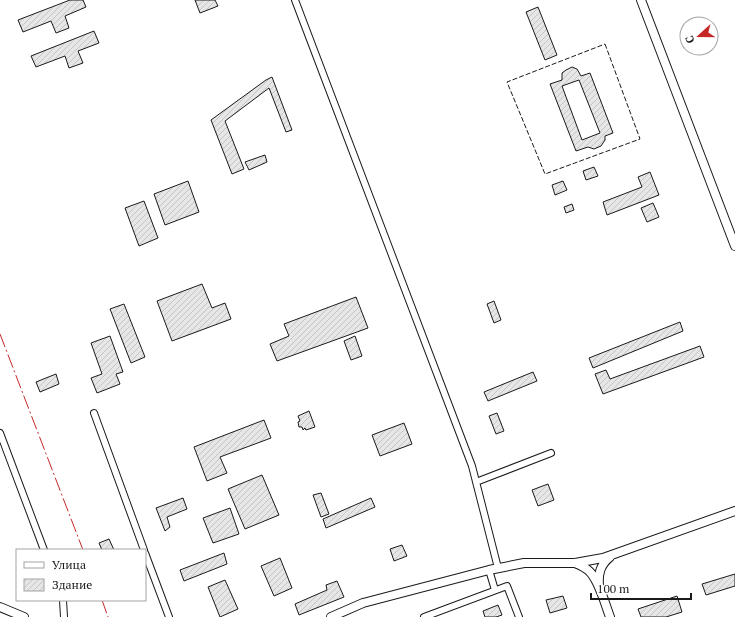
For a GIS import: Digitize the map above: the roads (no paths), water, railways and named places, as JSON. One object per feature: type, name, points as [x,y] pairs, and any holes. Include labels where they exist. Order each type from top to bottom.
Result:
[{"type":"street","points":[[295,0],[472,466],[498,568]]},
{"type":"street","points":[[641,0],[735,246]]},
{"type":"street","points":[[94,413],[143,549]]},
{"type":"street","points":[[0,432],[44,549]]},
{"type":"street","points":[[476,482],[551,454]]},
{"type":"street","points":[[331,617],[363,602],[498,568],[524,563],[588,562],[735,511]]},
{"type":"street","points":[[599,588],[598,577],[600,568],[604,561],[614,554]]},
{"type":"street","points":[[146,556],[169,617]]},
{"type":"street","points":[[575,563],[590,571],[599,588],[610,617]]},
{"type":"street","points":[[489,570],[495,590]]},
{"type":"street","points":[[424,617],[507,586],[519,617]]},
{"type":"street","points":[[63,601],[64,617]]},
{"type":"street","points":[[3,611],[24,617]]}]
